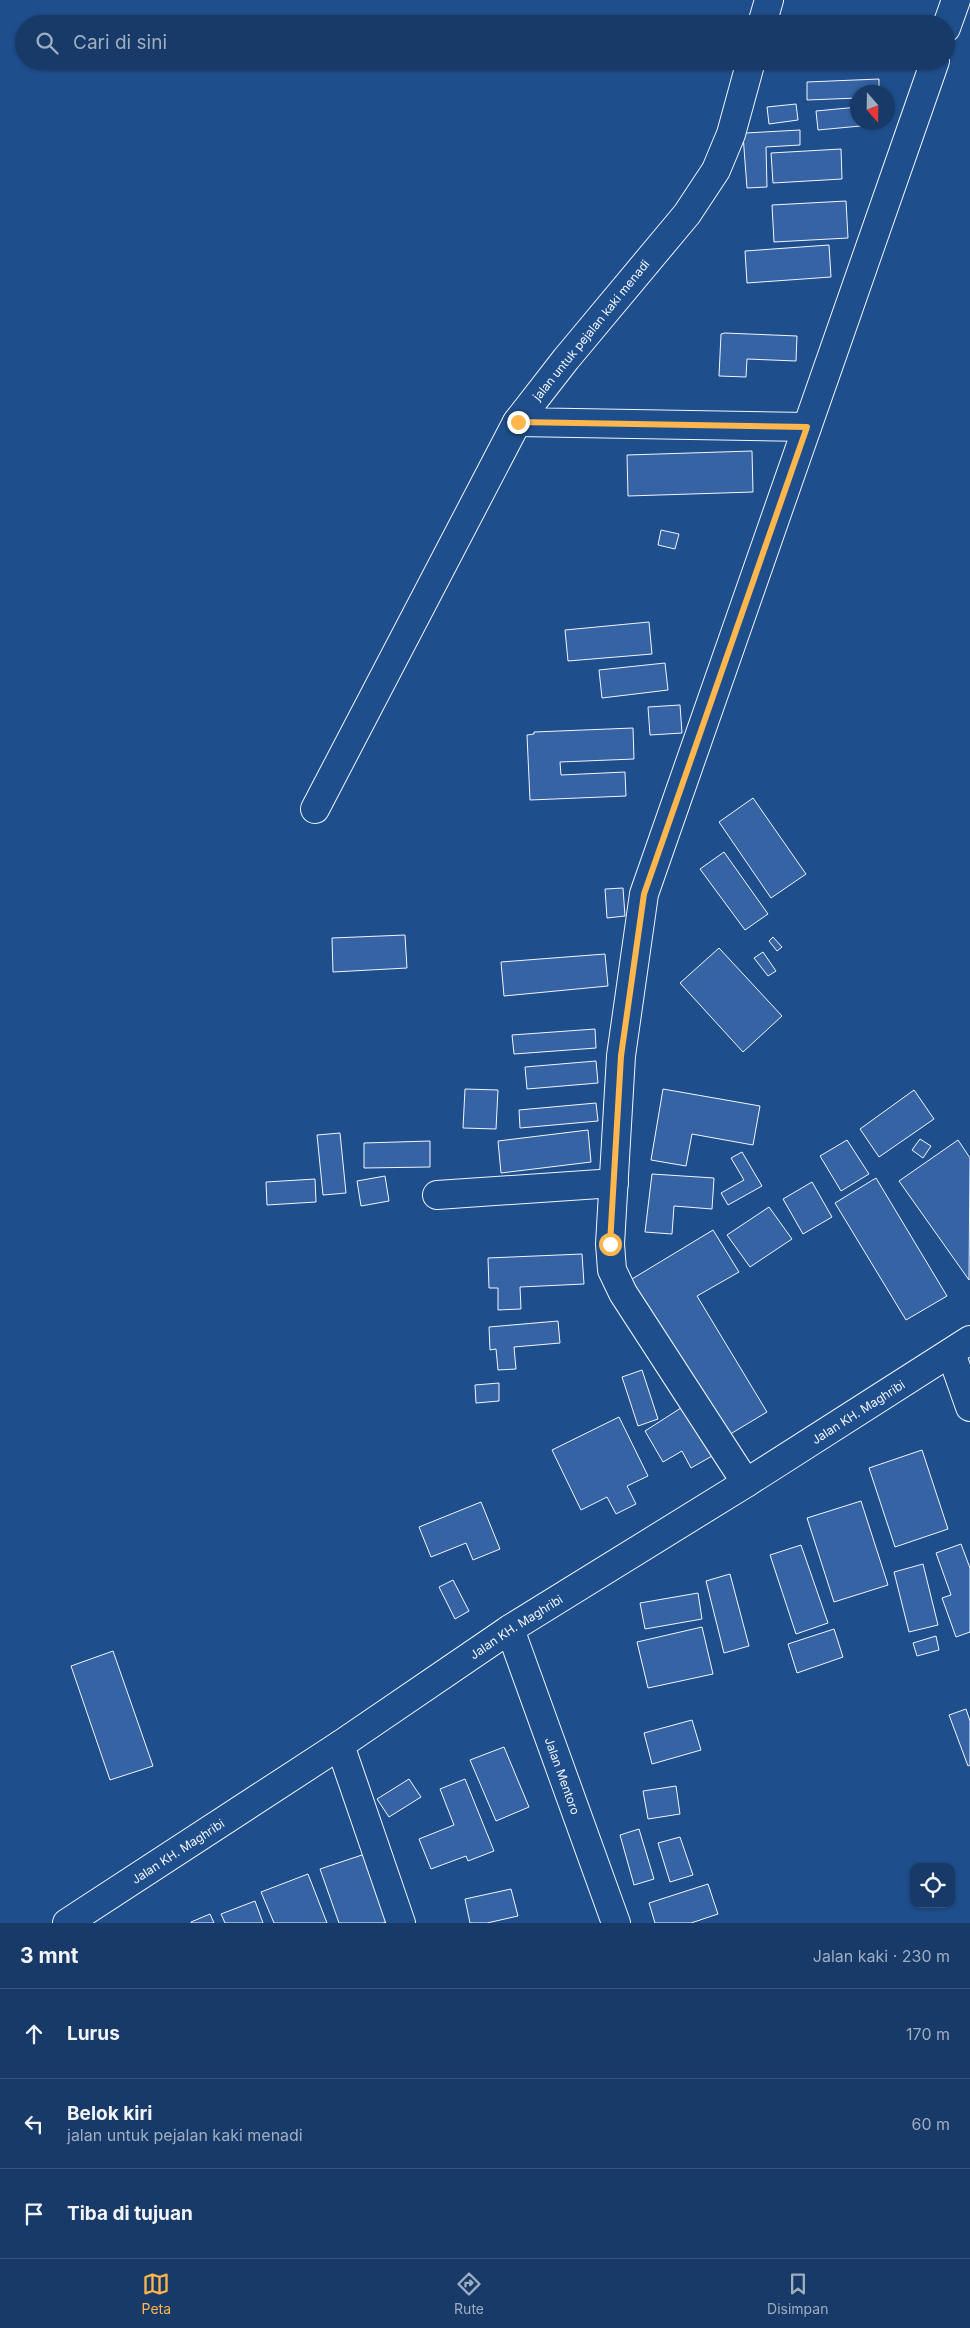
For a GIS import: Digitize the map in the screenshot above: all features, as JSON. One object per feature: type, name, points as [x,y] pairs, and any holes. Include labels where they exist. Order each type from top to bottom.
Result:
[{"type":"main road","points":[[765,15],[769,0]]},
{"type":"main road","points":[[951,15],[956,0]]},
{"type":"main road","name":"jalan untuk pejalan kaki menadi","points":[[315,809],[518,422],[566,359],[687,214],[716,170],[731,134],[749,70]]},
{"type":"main road","points":[[746,1483],[624,1293],[612,1270],[610,1244],[621,1056],[644,894],[932,70]]},
{"type":"main road","points":[[518,422],[807,427]]},
{"type":"main road","points":[[438,1196],[614,1183]]},
{"type":"main road","points":[[960,1346],[970,1407]]},
{"type":"main road","name":"Jalan KH. Maghribi","points":[[67,1923],[340,1745],[510,1629],[746,1483],[960,1346]]},
{"type":"main road","name":"Jalan Mentoro","points":[[510,1629],[616,1923]]},
{"type":"main road","points":[[340,1745],[401,1923]]},
{"type":"building","points":[[879,79],[879,85],[850,85],[850,98],[807,100],[807,82]]},
{"type":"building","points":[[796,104],[798,120],[769,124],[767,107]]},
{"type":"building","points":[[850,108],[850,127],[818,130],[816,111]]},
{"type":"building","points":[[800,130],[800,145],[766,147],[767,187],[747,188],[743,135],[746,133]]},
{"type":"building","points":[[841,149],[842,179],[773,183],[771,153]]},
{"type":"building","points":[[846,201],[848,238],[774,242],[772,205]]},
{"type":"building","points":[[829,245],[831,277],[747,283],[745,251]]},
{"type":"building","points":[[721,334],[797,336],[796,361],[747,359],[746,377],[719,376]]},
{"type":"building","points":[[752,451],[753,492],[628,496],[627,455]]},
{"type":"building","points":[[661,530],[679,534],[675,549],[658,545]]},
{"type":"building","points":[[649,622],[652,654],[568,661],[565,630]]},
{"type":"building","points":[[665,663],[668,690],[602,698],[599,670]]},
{"type":"building","points":[[680,705],[682,733],[650,735],[648,707]]},
{"type":"building","points":[[633,728],[634,759],[560,762],[561,775],[625,772],[626,796],[530,800],[527,735],[534,734],[534,732]]},
{"type":"building","points":[[753,798],[806,874],[771,898],[719,822]]},
{"type":"building","points":[[724,852],[768,914],[745,930],[700,869]]},
{"type":"building","points":[[623,888],[625,916],[607,918],[605,889]]},
{"type":"building","points":[[405,935],[407,968],[333,972],[332,938]]},
{"type":"building","points":[[773,937],[782,947],[777,951],[769,941]]},
{"type":"building","points":[[719,948],[782,1016],[743,1052],[680,983]]},
{"type":"building","points":[[763,952],[776,971],[768,976],[754,958]]},
{"type":"building","points":[[605,954],[608,986],[504,996],[501,962]]},
{"type":"building","points":[[595,1029],[596,1048],[514,1054],[512,1035]]},
{"type":"building","points":[[596,1061],[598,1083],[527,1089],[525,1067]]},
{"type":"building","points":[[465,1089],[498,1090],[496,1129],[463,1128]]},
{"type":"building","points":[[663,1089],[760,1106],[753,1145],[692,1134],[686,1166],[651,1160]]},
{"type":"building","points":[[914,1090],[934,1119],[879,1157],[860,1129]]},
{"type":"building","points":[[596,1103],[598,1121],[520,1128],[519,1110]]},
{"type":"building","points":[[588,1130],[591,1162],[501,1173],[498,1141]]},
{"type":"building","points":[[340,1133],[346,1193],[323,1195],[317,1135]]},
{"type":"building","points":[[920,1139],[931,1146],[923,1158],[912,1150]]},
{"type":"building","points":[[847,1140],[869,1174],[841,1191],[820,1156]]},
{"type":"building","points":[[958,1140],[970,1158],[969,1280],[899,1181]]},
{"type":"building","points":[[430,1141],[430,1167],[364,1168],[364,1143]]},
{"type":"building","points":[[742,1152],[762,1186],[728,1205],[721,1193],[744,1180],[731,1158]]},
{"type":"building","points":[[652,1174],[714,1178],[712,1209],[674,1206],[672,1234],[645,1232]]},
{"type":"building","points":[[385,1176],[389,1201],[361,1206],[357,1181]]},
{"type":"building","points":[[876,1178],[947,1296],[906,1320],[835,1203]]},
{"type":"building","points":[[315,1179],[316,1202],[267,1205],[266,1182]]},
{"type":"building","points":[[812,1182],[832,1217],[803,1234],[783,1199]]},
{"type":"building","points":[[769,1207],[792,1239],[750,1267],[727,1235]]},
{"type":"building","points":[[713,1230],[739,1272],[697,1296],[767,1412],[722,1439],[627,1282]]},
{"type":"building","points":[[582,1254],[584,1284],[520,1287],[521,1309],[498,1310],[498,1288],[489,1288],[488,1258]]},
{"type":"building","points":[[558,1321],[560,1343],[514,1347],[516,1369],[498,1370],[496,1349],[490,1350],[489,1327]]},
{"type":"building","points":[[642,1370],[658,1419],[638,1426],[622,1377]]},
{"type":"building","points":[[499,1383],[499,1401],[476,1403],[475,1385]]},
{"type":"building","points":[[684,1406],[712,1456],[691,1468],[682,1451],[663,1462],[645,1431]]},
{"type":"building","points":[[619,1417],[648,1476],[627,1486],[636,1504],[616,1514],[607,1497],[581,1510],[552,1450]]},
{"type":"building","points":[[922,1450],[948,1529],[895,1547],[869,1468]]},
{"type":"building","points":[[861,1501],[888,1585],[834,1602],[807,1518]]},
{"type":"building","points":[[481,1502],[500,1549],[473,1560],[466,1543],[431,1557],[419,1527]]},
{"type":"building","points":[[961,1544],[970,1568],[970,1632],[956,1637],[942,1598],[951,1595],[936,1553]]},
{"type":"building","points":[[801,1545],[828,1623],[796,1634],[770,1555]]},
{"type":"building","points":[[923,1564],[938,1625],[909,1632],[894,1572]]},
{"type":"building","points":[[730,1574],[749,1646],[724,1653],[706,1581]]},
{"type":"building","points":[[453,1580],[469,1611],[455,1619],[439,1587]]},
{"type":"building","points":[[698,1593],[702,1619],[645,1629],[640,1603]]},
{"type":"building","points":[[702,1627],[713,1674],[648,1688],[637,1642]]},
{"type":"building","points":[[834,1629],[843,1657],[797,1673],[788,1644]]},
{"type":"building","points":[[936,1636],[939,1650],[917,1656],[913,1643]]},
{"type":"building","points":[[113,1651],[153,1766],[110,1780],[71,1666]]},
{"type":"building","points":[[966,1709],[970,1721],[970,1765],[968,1766],[949,1715]]},
{"type":"building","points":[[692,1720],[701,1750],[652,1764],[644,1733]]},
{"type":"building","points":[[504,1747],[529,1807],[496,1821],[470,1760]]},
{"type":"building","points":[[409,1779],[421,1797],[389,1817],[377,1799]]},
{"type":"building","points":[[465,1779],[494,1851],[468,1861],[466,1856],[431,1869],[419,1839],[454,1825],[440,1789]]},
{"type":"building","points":[[676,1786],[680,1814],[648,1819],[643,1791]]},
{"type":"building","points":[[639,1829],[654,1879],[634,1885],[620,1835]]},
{"type":"building","points":[[680,1837],[693,1875],[670,1882],[658,1843]]},
{"type":"building","points":[[368,1853],[391,1920],[383,1923],[339,1923],[320,1869]]},
{"type":"building","points":[[308,1874],[327,1923],[274,1923],[261,1892]]},
{"type":"building","points":[[708,1884],[718,1914],[691,1923],[655,1923],[649,1903]]},
{"type":"building","points":[[511,1889],[518,1916],[487,1923],[470,1923],[465,1899]]},
{"type":"building","points":[[255,1901],[263,1923],[225,1923],[221,1914]]},
{"type":"building","points":[[210,1914],[214,1923],[191,1923],[191,1922]]},
{"type":"route","points":[[518,422],[807,427],[644,894],[621,1056],[610,1244]]}]
